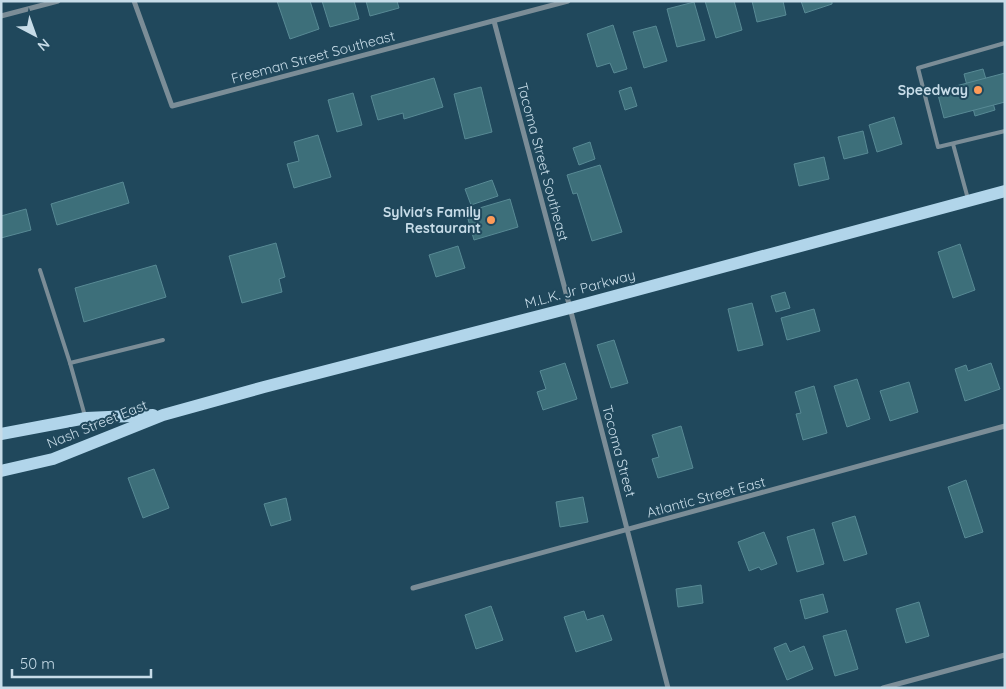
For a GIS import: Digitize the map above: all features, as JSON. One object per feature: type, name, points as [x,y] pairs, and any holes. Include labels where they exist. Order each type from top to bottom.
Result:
[{"type":"main road","name":"M.L.K. Jr Parkway","points":[[163,415],[1005,191]]},
{"type":"main road","name":"Nash Street East","points":[[1,434],[86,418],[163,415]]},
{"type":"main road","name":"Nash Street East","points":[[1,471],[53,459],[163,415]]},
{"type":"street","points":[[1,16],[58,1]]},
{"type":"street","name":"Freeman Street Southeast","points":[[134,1],[172,106],[568,1]]},
{"type":"street","name":"Tacoma Street Southeast","points":[[494,21],[570,308]]},
{"type":"street","name":"Tocoma Street","points":[[570,308],[668,688]]},
{"type":"street","name":"Atlantic Street East","points":[[413,588],[1005,426]]},
{"type":"street","points":[[883,688],[1005,655]]},
{"type":"lane","points":[[1005,43],[918,68],[938,147],[1005,131]]},
{"type":"lane","points":[[953,144],[968,201]]},
{"type":"lane","points":[[40,270],[86,418]]},
{"type":"lane","points":[[70,363],[163,340]]},
{"type":"building","points":[[277,1],[310,1],[319,29],[290,39]]},
{"type":"building","points":[[322,1],[354,1],[359,19],[330,27]]},
{"type":"building","points":[[366,1],[397,1],[399,8],[370,16]]},
{"type":"building","points":[[705,1],[734,1],[742,30],[716,38]]},
{"type":"building","points":[[752,1],[783,1],[786,15],[757,22]]},
{"type":"building","points":[[801,1],[832,1],[832,4],[805,13]]},
{"type":"building","points":[[694,2],[705,40],[677,47],[667,9]]},
{"type":"building","points":[[613,25],[627,69],[614,73],[610,63],[597,67],[587,34]]},
{"type":"building","points":[[656,26],[667,61],[644,68],[633,32]]},
{"type":"building","name":"Speedway","points":[[983,69],[995,110],[975,116],[964,74]]},
{"type":"building","name":"Speedway","points":[[1005,73],[1005,102],[944,118],[937,91]]},
{"type":"building","points":[[434,78],[443,107],[404,119],[403,113],[378,120],[371,96]]},
{"type":"building","points":[[481,87],[492,132],[465,139],[454,94]]},
{"type":"building","points":[[631,87],[637,106],[625,110],[619,91]]},
{"type":"building","points":[[353,93],[362,125],[337,132],[328,100]]},
{"type":"building","points":[[894,117],[902,144],[877,152],[869,125]]},
{"type":"building","points":[[863,131],[868,153],[844,159],[838,137]]},
{"type":"building","points":[[318,135],[331,177],[294,188],[287,164],[299,161],[294,142]]},
{"type":"building","points":[[590,142],[595,159],[579,165],[573,148]]},
{"type":"building","points":[[824,157],[829,179],[799,186],[794,164]]},
{"type":"building","points":[[600,165],[622,232],[592,241],[577,193],[573,194],[567,175]]},
{"type":"building","points":[[492,180],[498,196],[471,205],[465,189]]},
{"type":"building","points":[[123,182],[129,203],[57,225],[51,204]]},
{"type":"building","points":[[510,199],[518,227],[474,240],[466,212]]},
{"type":"building","points":[[26,209],[31,230],[1,238],[1,216]]},
{"type":"building","points":[[276,243],[285,277],[279,279],[282,292],[242,303],[229,256]]},
{"type":"building","points":[[960,244],[975,290],[953,298],[938,252]]},
{"type":"building","points":[[458,246],[465,268],[436,277],[429,255]]},
{"type":"building","points":[[156,265],[166,297],[84,322],[75,288]]},
{"type":"building","points":[[785,292],[790,308],[776,312],[771,296]]},
{"type":"building","points":[[752,303],[763,345],[738,351],[728,309]]},
{"type":"building","points":[[814,309],[820,331],[787,340],[781,318]]},
{"type":"building","points":[[614,340],[628,383],[611,388],[597,345]]},
{"type":"building","points":[[565,363],[577,399],[543,410],[537,392],[546,389],[540,371]]},
{"type":"building","points":[[991,363],[1000,389],[965,401],[955,369],[966,365],[968,371]]},
{"type":"building","points":[[857,379],[870,419],[847,427],[834,386]]},
{"type":"building","points":[[909,382],[918,412],[890,421],[880,391]]},
{"type":"building","points":[[814,386],[827,433],[803,440],[796,414],[801,413],[795,392]]},
{"type":"building","points":[[681,426],[693,468],[658,478],[652,459],[659,457],[652,435]]},
{"type":"building","points":[[154,469],[169,508],[143,518],[128,478]]},
{"type":"building","points":[[966,480],[983,532],[965,538],[948,487]]},
{"type":"building","points":[[583,497],[588,522],[560,527],[556,502]]},
{"type":"building","points":[[286,498],[291,520],[271,526],[264,504]]},
{"type":"building","points":[[855,516],[867,554],[844,561],[832,523]]},
{"type":"building","points":[[814,529],[824,564],[797,572],[787,537]]},
{"type":"building","points":[[764,532],[777,564],[761,570],[759,567],[749,571],[738,542]]},
{"type":"building","points":[[701,585],[703,603],[678,607],[676,589]]},
{"type":"building","points":[[823,594],[828,612],[805,619],[800,600]]},
{"type":"building","points":[[919,602],[929,636],[906,643],[896,609]]},
{"type":"building","points":[[491,606],[503,640],[476,649],[465,615]]},
{"type":"building","points":[[584,611],[587,620],[603,615],[612,640],[576,652],[564,617]]},
{"type":"building","points":[[846,630],[858,669],[835,676],[823,636]]},
{"type":"building","points":[[786,643],[790,652],[804,646],[813,669],[787,680],[774,648]]},
{"type":"place","name":"Speedway","points":[[978,90]]},
{"type":"place","name":"Sylvia's Family Restaurant","points":[[491,220]]}]
